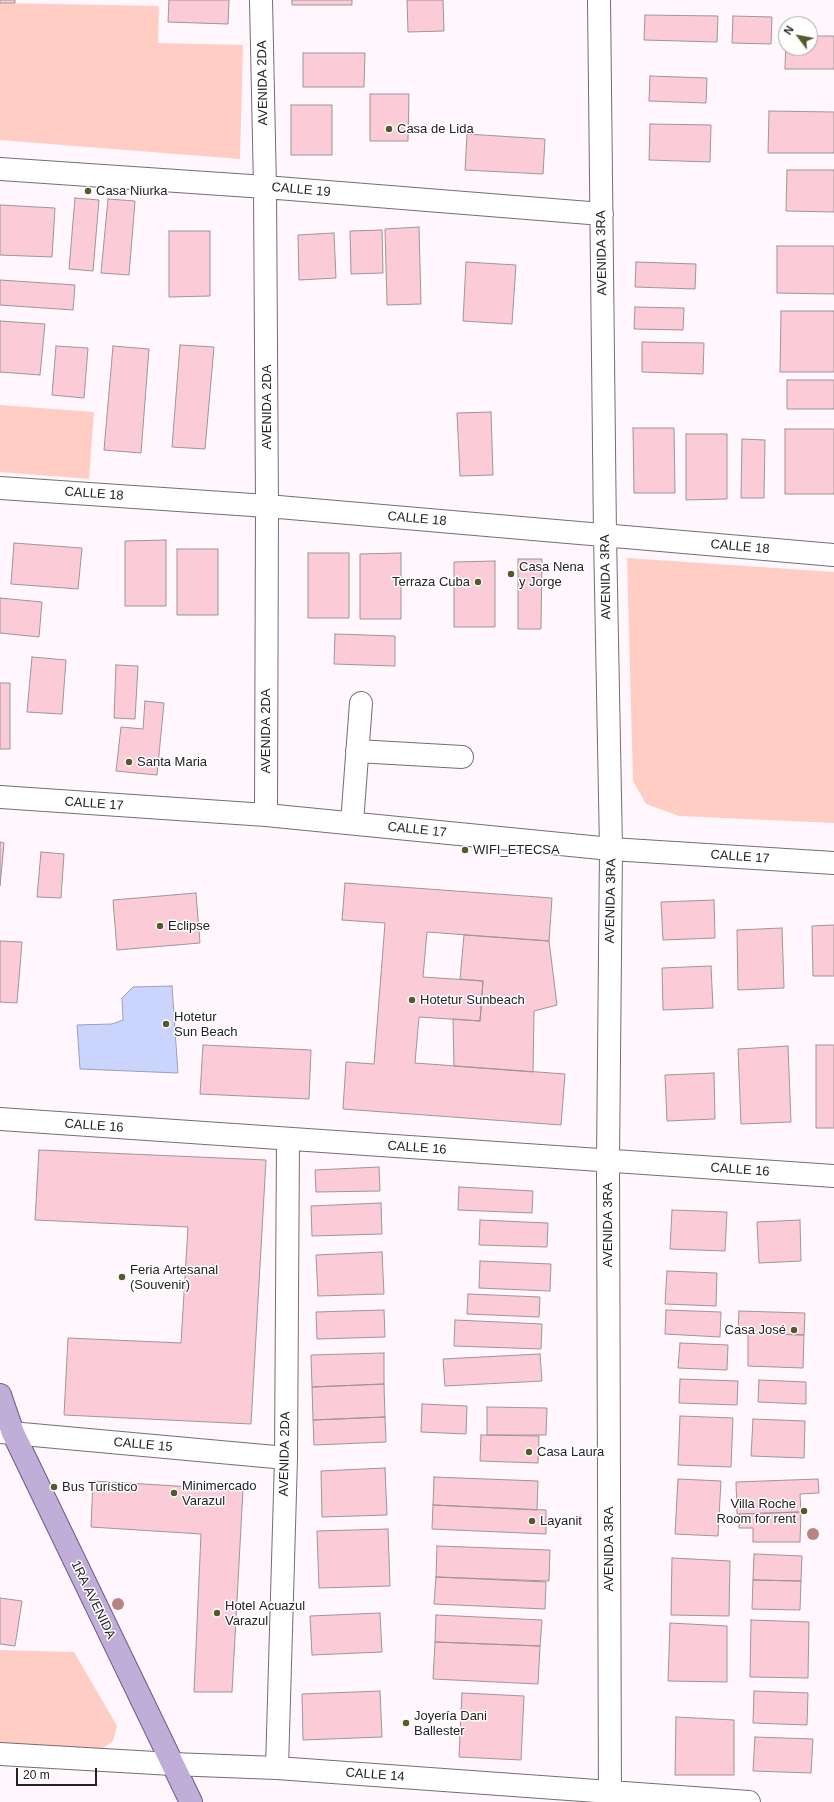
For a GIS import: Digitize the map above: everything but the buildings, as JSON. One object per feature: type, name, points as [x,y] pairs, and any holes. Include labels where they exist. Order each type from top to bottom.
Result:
[{"type":"main road","name":"1RA AVENIDA","points":[[0,1395],[6,1433],[191,1802]]},
{"type":"street","name":"AVENIDA 2DA","points":[[261,0],[265,187],[267,506],[266,815]]},
{"type":"street","name":"AVENIDA 3RA","points":[[599,0],[605,535],[611,849],[608,1161],[610,1797]]},
{"type":"street","name":"CALLE 19","points":[[0,169],[265,187],[602,214]]},
{"type":"street","name":"CALLE 18","points":[[0,488],[267,506],[834,555]]},
{"type":"street","points":[[352,823],[361,703]]},
{"type":"street","points":[[357,751],[462,757]]},
{"type":"street","name":"CALLE 17","points":[[0,797],[266,815],[611,849],[834,863]]},
{"type":"street","name":"CALLE 16","points":[[0,1119],[834,1176]]},
{"type":"street","name":"AVENIDA 2DA","points":[[276,1768],[286,1458],[288,1139]]},
{"type":"street","name":"CALLE 15","points":[[6,1433],[286,1458]]},
{"type":"street","name":"CALLE 14","points":[[0,1754],[172,1764],[276,1768],[610,1797],[749,1802]]},
{"type":"shaded area","points":[[0,3],[159,6],[158,43],[243,45],[240,159],[0,140]]},
{"type":"shaded area","points":[[0,405],[94,412],[89,479],[0,472]]},
{"type":"shaded area","points":[[627,558],[834,572],[834,823],[679,816],[646,804],[633,781]]},
{"type":"shaded area","points":[[0,1650],[74,1652],[117,1726],[113,1741],[96,1753],[0,1743]]},
{"type":"water","points":[[172,986],[178,1073],[80,1069],[77,1025],[112,1024],[123,1020],[122,998],[133,987]]},
{"type":"place","name":"Casa de Lida","points":[[389,129]]},
{"type":"place","name":"Casa Niurka","points":[[88,191]]},
{"type":"place","name":"Casa Nena y Jorge","points":[[511,574]]},
{"type":"place","name":"Terraza Cuba","points":[[478,582]]},
{"type":"place","name":"Santa Maria","points":[[129,762]]},
{"type":"place","name":"WIFI_ETECSA","points":[[465,850]]},
{"type":"place","name":"Eclipse","points":[[160,926]]},
{"type":"place","name":"Hotetur Sunbeach","points":[[412,1000]]},
{"type":"place","name":"Hotetur Sun Beach","points":[[166,1024]]},
{"type":"place","name":"Feria Artesanal (Souvenir)","points":[[122,1277]]},
{"type":"place","name":"Casa José","points":[[794,1330]]},
{"type":"place","name":"Casa Laura","points":[[529,1452]]},
{"type":"place","name":"Bus Turístico","points":[[54,1487]]},
{"type":"place","name":"Minimercado Varazul","points":[[174,1493]]},
{"type":"place","name":"Villa Roche Room for rent","points":[[804,1511]]},
{"type":"place","name":"Layanit","points":[[532,1521]]},
{"type":"place","name":"Hotel Acuazul Varazul","points":[[217,1613]]},
{"type":"place","name":"Joyería Dani Ballester","points":[[406,1723]]}]
